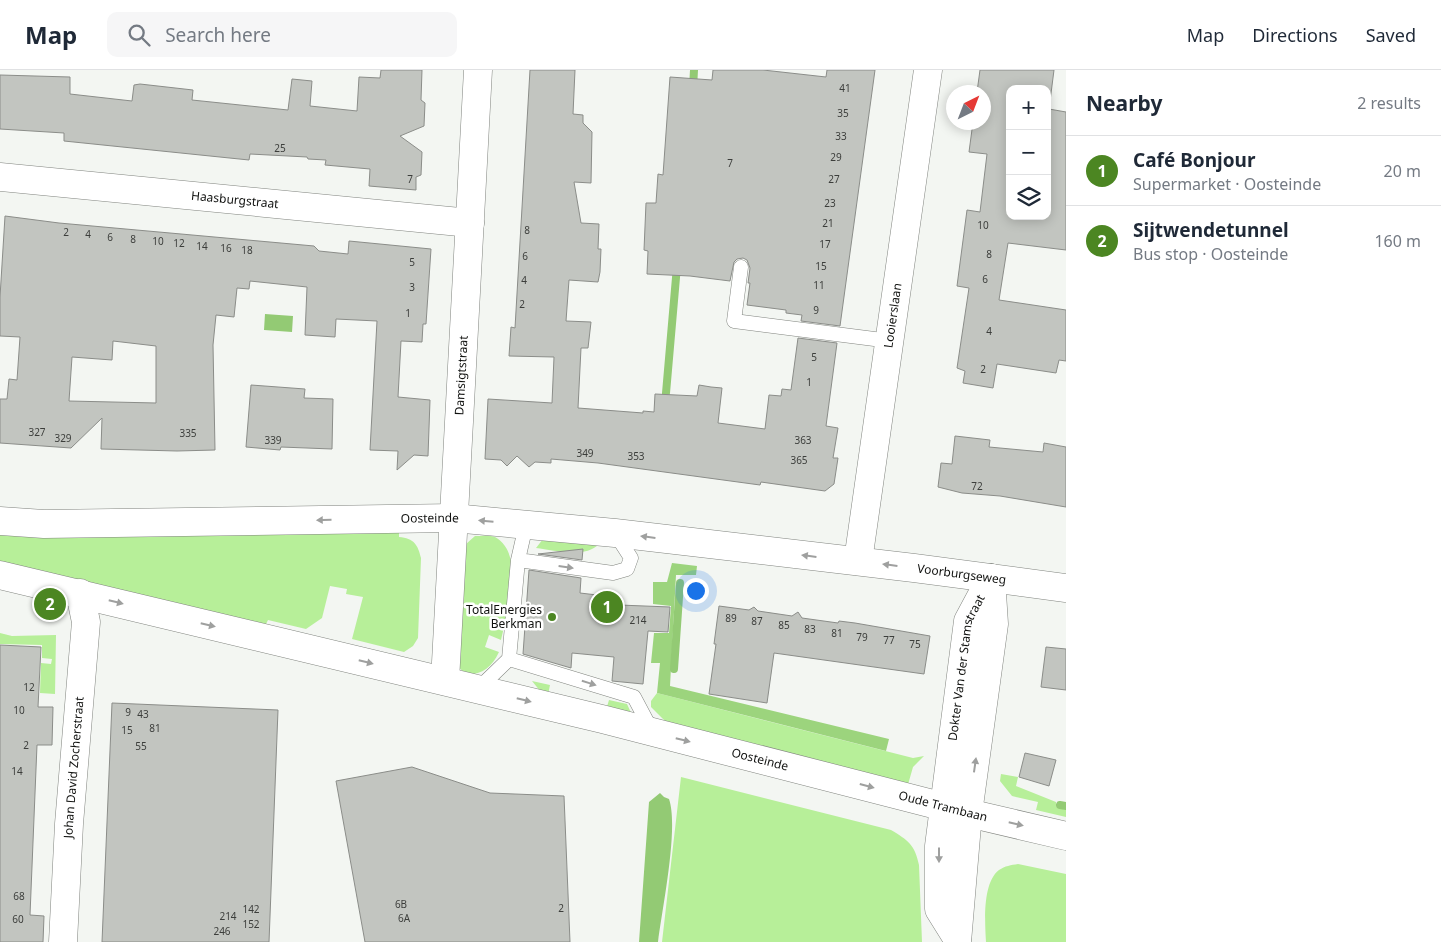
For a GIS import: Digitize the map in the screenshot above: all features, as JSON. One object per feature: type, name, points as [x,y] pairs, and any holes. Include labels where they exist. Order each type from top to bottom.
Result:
[{"type":"street","name":"Damsigtstraat","points":[[444,681],[478,70]]},
{"type":"street","name":"Looierslaan","points":[[858,561],[928,70]]},
{"type":"street","name":"Haasburgstraat","points":[[0,177],[470,223]]},
{"type":"street","name":"Oosteinde","points":[[0,522],[52,524],[453,518],[615,533],[858,561]]},
{"type":"street","name":"Voorburgseweg","points":[[858,561],[1066,588]]},
{"type":"street","name":"Oosteinde","points":[[0,575],[478,689],[820,774]]},
{"type":"street","name":"Dokter Van der Stamstraat","points":[[957,940],[956,810],[994,624],[991,578]]},
{"type":"street","name":"Johan David Zocherstraat","points":[[63,942],[69,824],[86,622],[80,593]]},
{"type":"street","name":"Oude Trambaan","points":[[820,774],[956,810],[1066,836]]},
{"type":"lane","points":[[741,268],[734,321],[890,341]]},
{"type":"lane","points":[[478,689],[509,659],[518,560],[526,525]]},
{"type":"lane","points":[[518,560],[613,573],[627,569],[631,558],[615,533]]},
{"type":"lane","points":[[509,659],[634,697],[652,732]]},
{"type":"shaded area","points":[[265,314],[293,316],[292,332],[264,330]]},
{"type":"shaded area","points":[[399,528],[399,537],[412,541],[418,549],[421,558],[418,638],[413,646],[404,652],[352,639],[363,597],[346,594],[347,589],[330,586],[322,618],[306,629],[268,620],[266,624],[257,629],[0,562],[0,532]]},
{"type":"shaded area","points":[[475,536],[495,537],[504,545],[510,556],[512,585],[501,640],[489,635],[485,647],[499,652],[486,669],[467,675],[456,665],[466,544]]},
{"type":"shaded area","points":[[543,539],[599,544],[593,549],[586,551],[560,552],[536,548]]},
{"type":"shaded area","points":[[672,563],[697,566],[696,575],[676,575],[670,686],[889,739],[886,751],[657,693],[660,663],[651,663],[654,633],[669,633],[671,606],[653,604],[653,582],[667,582]]},
{"type":"shaded area","points":[[0,633],[12,636],[56,635],[55,694],[40,693],[41,663],[51,664],[52,659],[42,658],[42,645],[0,644]]},
{"type":"shaded area","points":[[532,681],[550,685],[548,695],[606,710],[609,700],[627,704],[632,715],[629,719],[552,701],[545,697]]},
{"type":"shaded area","points":[[657,693],[913,758],[924,756],[913,767],[907,788],[671,727],[651,707],[651,701]]},
{"type":"shaded area","points":[[1001,774],[1018,777],[1016,786],[1056,802],[1056,807],[1066,810],[1066,817],[1036,810],[1038,802],[1012,796],[1000,781]]},
{"type":"shaded area","points":[[681,777],[891,830],[902,837],[913,848],[919,865],[922,942],[662,942]]},
{"type":"shaded area","points":[[660,793],[669,799],[672,812],[671,848],[666,890],[658,942],[639,942],[649,802]]},
{"type":"shaded area","points":[[1018,864],[1066,874],[1066,942],[986,942],[986,904],[990,884],[999,870]]},
{"type":"building","points":[[381,70],[422,70],[421,100],[425,103],[424,126],[400,136],[422,152],[421,175],[416,177],[416,190],[369,186],[370,169],[325,165],[326,160],[308,159],[307,157],[250,154],[249,160],[64,141],[64,133],[0,129],[0,75],[70,77],[70,94],[132,101],[134,85],[140,84],[193,90],[192,100],[288,110],[292,79],[312,81],[310,106],[357,111],[359,77],[380,78]]},
{"type":"building","points":[[530,70],[575,70],[573,114],[583,115],[583,123],[592,132],[591,183],[574,182],[581,223],[599,224],[598,249],[601,249],[600,272],[598,282],[569,280],[566,321],[591,322],[588,348],[581,348],[578,408],[643,413],[643,411],[654,412],[655,394],[697,396],[699,385],[722,388],[718,423],[765,429],[769,395],[781,396],[782,389],[791,390],[798,338],[837,343],[826,426],[838,428],[833,458],[838,458],[834,484],[825,491],[761,482],[760,485],[598,463],[551,459],[551,463],[535,462],[529,467],[517,456],[507,466],[501,460],[485,459],[488,399],[552,403],[554,357],[509,356],[511,327],[515,328]]},
{"type":"building","points":[[713,70],[763,70],[826,77],[827,70],[875,70],[840,326],[801,321],[802,315],[786,313],[786,310],[747,305],[750,268],[747,260],[743,258],[737,259],[734,262],[730,281],[690,276],[647,274],[648,251],[644,250],[646,203],[656,203],[658,174],[663,175],[670,77],[712,80]]},
{"type":"building","points":[[980,70],[1054,70],[1051,93],[1051,85],[1006,85],[1006,220],[1051,220],[1051,109],[1066,112],[1066,250],[1008,243],[999,300],[1066,310],[1066,361],[1059,360],[1056,373],[997,364],[993,388],[963,383],[965,371],[957,368],[969,288],[957,286],[967,210],[980,212],[987,154],[969,152],[972,130],[991,130],[991,85],[978,85]]},
{"type":"building","points":[[5,216],[59,223],[314,246],[319,251],[348,254],[349,241],[431,249],[426,324],[423,324],[422,342],[401,341],[398,397],[430,400],[428,456],[414,455],[397,470],[398,451],[370,450],[377,321],[336,319],[335,337],[305,335],[307,287],[250,281],[249,289],[237,288],[234,317],[216,315],[213,345],[215,450],[101,449],[102,418],[71,448],[0,443],[0,399],[7,399],[9,379],[17,380],[20,337],[0,336],[0,297]],"holes":[[[113,341],[156,346],[156,403],[69,401],[72,357],[112,360]]]},
{"type":"building","points":[[251,385],[305,389],[304,398],[333,399],[332,449],[281,447],[280,450],[246,447]]},
{"type":"building","points":[[955,436],[990,440],[989,447],[1043,452],[1044,443],[1066,447],[1066,507],[1000,496],[962,493],[938,487],[941,463],[952,464]]},
{"type":"building","points":[[583,549],[582,560],[538,554]]},
{"type":"building","points":[[529,570],[581,578],[580,593],[619,601],[619,605],[670,607],[668,632],[648,631],[643,684],[612,681],[614,657],[572,653],[571,668],[523,654]]},
{"type":"building","points":[[719,606],[749,610],[754,607],[758,611],[792,616],[798,612],[802,618],[838,623],[839,621],[855,623],[930,636],[924,674],[774,653],[767,703],[709,694]]},
{"type":"building","points":[[0,645],[41,647],[38,707],[53,707],[52,745],[37,745],[30,915],[44,916],[43,942],[0,942]]},
{"type":"building","points":[[1046,647],[1066,649],[1066,690],[1041,687]]},
{"type":"building","points":[[112,703],[278,710],[269,942],[102,942]]},
{"type":"building","points":[[1025,753],[1056,760],[1049,786],[1019,777]]},
{"type":"building","points":[[412,767],[490,793],[564,796],[570,942],[365,942],[336,781]]},
{"type":"waterway","points":[[693,88],[694,70]]},
{"type":"waterway","points":[[666,393],[677,266]]},
{"type":"waterway","points":[[674,669],[680,583]]},
{"type":"waterway","points":[[1060,805],[1066,806]]},
{"type":"place","name":"Sijtwendetunnel","points":[[50,604]]},
{"type":"place","name":"Café Bonjour","points":[[607,607]]},
{"type":"place","name":"TotalEnergies Berkman","points":[[552,617]]}]
